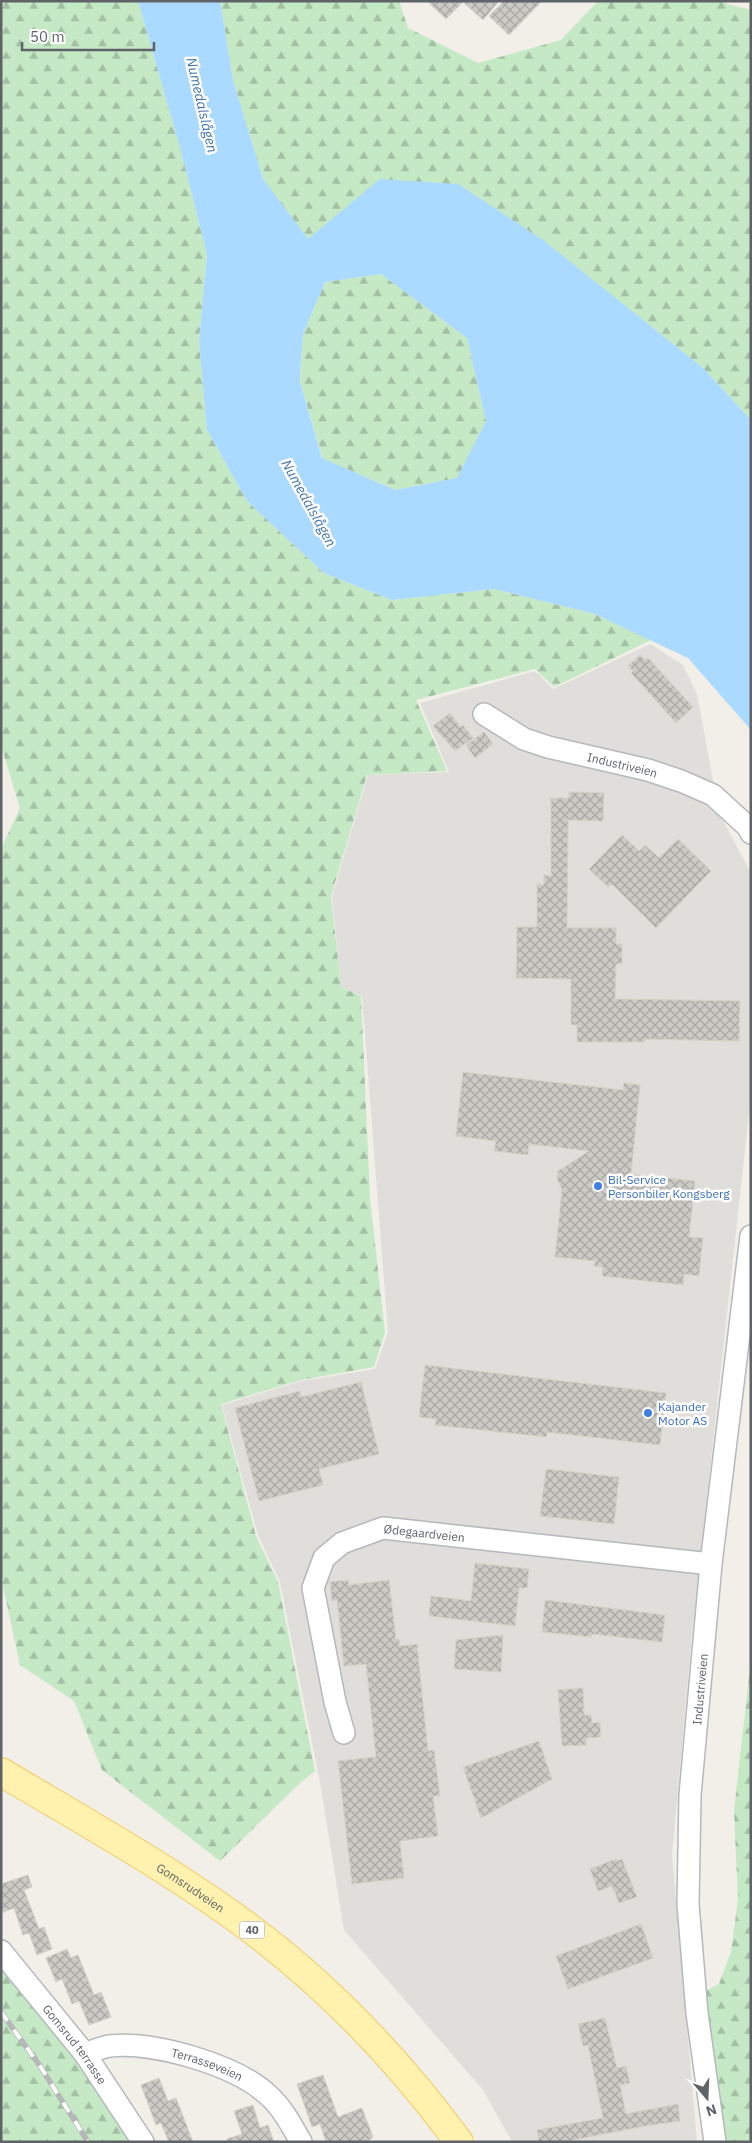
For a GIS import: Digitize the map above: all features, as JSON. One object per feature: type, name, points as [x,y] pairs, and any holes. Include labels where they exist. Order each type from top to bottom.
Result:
[{"type":"main road","name":"Gomsrudveien","points":[[1,1772],[184,1883],[250,1929],[283,1955],[370,2034],[420,2091],[460,2142]]},
{"type":"street","name":"Industriveien","points":[[484,714],[524,739],[540,745],[648,770],[713,795],[748,827],[751,833]]},
{"type":"street","name":"Industriveien","points":[[715,2142],[697,2013],[688,1904],[690,1795],[711,1564],[751,1236]]},
{"type":"street","name":"Ødegaardveien","points":[[344,1733],[334,1702],[313,1588],[324,1558],[342,1543],[383,1528],[711,1564]]},
{"type":"street","name":"Gomsrud terrasse","points":[[1,1951],[85,2054],[143,2142]]},
{"type":"street","name":"Terrasseveien","points":[[85,2054],[109,2046],[138,2045],[173,2052],[214,2064],[249,2081],[269,2095],[301,2142]]},
{"type":"shaded area","points":[[650,644],[683,665],[697,694],[719,813],[751,873],[751,1095],[692,1633],[672,1855],[697,2142],[512,2142],[483,2090],[344,1930],[320,1782],[280,1582],[258,1535],[222,1405],[301,1381],[375,1369],[388,1332],[362,996],[341,987],[332,896],[368,775],[449,772],[420,703],[535,671],[553,689]]},
{"type":"green space","points":[[1,1],[138,1],[181,151],[207,254],[199,341],[207,430],[247,501],[324,573],[392,600],[494,589],[595,614],[651,640],[554,687],[535,669],[416,700],[447,771],[367,775],[331,896],[341,987],[361,996],[370,1199],[385,1332],[374,1367],[301,1380],[221,1404],[256,1536],[278,1582],[315,1771],[300,1783],[220,1861],[102,1770],[74,1701],[20,1665],[1,1577],[1,849],[20,808],[1,746]]},
{"type":"green space","points":[[220,1],[399,1],[408,28],[478,63],[561,40],[598,1],[725,1],[727,4],[751,10],[751,420],[703,368],[624,305],[380,180],[308,240],[263,179],[233,80]]},
{"type":"green space","points":[[381,274],[467,338],[486,421],[458,478],[395,490],[323,459],[300,382],[303,334],[325,282]]},
{"type":"green space","points":[[751,1659],[751,2142],[726,2142],[691,1999],[719,1984],[731,1952],[738,1899],[734,1811]]},
{"type":"green space","points":[[1,1942],[151,2142],[1,2142]]},
{"type":"water","name":"Numedalslågen","points":[[138,1],[220,1],[233,80],[263,179],[308,239],[380,179],[458,184],[543,240],[703,368],[751,420],[751,730],[688,658],[595,614],[494,589],[392,600],[324,573],[247,501],[207,430],[199,341],[207,254],[181,151]],"holes":[[[381,274],[467,338],[486,421],[457,478],[395,490],[322,458],[300,382],[300,374],[303,334],[325,282]]]},
{"type":"building","points":[[427,1],[499,1],[483,20],[463,2],[446,19]]},
{"type":"building","points":[[504,1],[542,1],[509,35],[489,16]]},
{"type":"building","points":[[640,655],[645,660],[648,658],[693,707],[676,723],[631,673],[633,671],[628,666]]},
{"type":"building","points":[[450,713],[460,727],[463,725],[473,738],[455,751],[433,726]]},
{"type":"building","points":[[484,732],[493,744],[475,758],[466,745]]},
{"type":"building","points":[[569,792],[604,793],[603,821],[568,820],[567,928],[616,928],[616,944],[622,944],[622,964],[616,964],[615,999],[740,1001],[739,1041],[645,1039],[645,1042],[577,1042],[577,1025],[571,1025],[571,979],[516,978],[517,927],[537,927],[537,884],[544,885],[544,875],[551,876],[551,798],[569,798]]},
{"type":"building","points":[[622,835],[639,851],[645,845],[659,858],[678,839],[711,871],[656,928],[612,884],[608,887],[589,869]]},
{"type":"building","points":[[463,1072],[623,1090],[624,1083],[640,1085],[631,1174],[695,1181],[689,1237],[703,1238],[699,1276],[684,1274],[683,1285],[602,1276],[603,1267],[594,1266],[595,1261],[555,1257],[562,1190],[557,1179],[558,1171],[589,1151],[529,1144],[528,1155],[494,1151],[496,1141],[456,1136]]},
{"type":"building","points":[[425,1365],[666,1393],[660,1445],[547,1432],[546,1437],[435,1425],[436,1419],[419,1417]]},
{"type":"building","points":[[361,1382],[379,1454],[319,1469],[323,1485],[259,1501],[235,1408],[300,1391],[301,1397]]},
{"type":"building","points":[[546,1469],[619,1477],[614,1524],[540,1516]]},
{"type":"building","points":[[475,1563],[529,1569],[527,1588],[519,1588],[515,1626],[429,1616],[431,1596],[471,1601]]},
{"type":"building","points":[[348,1580],[349,1585],[389,1580],[396,1639],[399,1639],[400,1646],[417,1644],[428,1751],[434,1750],[440,1796],[433,1796],[438,1836],[400,1841],[404,1878],[352,1884],[338,1761],[376,1757],[366,1664],[344,1666],[337,1600],[332,1601],[330,1582]]},
{"type":"building","points":[[545,1600],[665,1615],[662,1642],[592,1634],[592,1637],[542,1632]]},
{"type":"building","points":[[503,1635],[501,1672],[454,1669],[456,1640]]},
{"type":"building","points":[[583,1688],[584,1715],[591,1715],[592,1723],[600,1722],[601,1737],[586,1738],[586,1745],[562,1746],[558,1690]]},
{"type":"building","points":[[539,1741],[552,1779],[481,1818],[463,1767]]},
{"type":"building","points":[[616,1859],[617,1861],[622,1859],[637,1897],[619,1903],[612,1886],[598,1891],[590,1869]]},
{"type":"building","points":[[28,1875],[32,1887],[24,1890],[39,1929],[44,1927],[52,1949],[37,1955],[29,1933],[23,1935],[14,1908],[1,1913],[1,1884]]},
{"type":"building","points":[[641,1924],[653,1958],[568,1989],[556,1956]]},
{"type":"building","points":[[67,1949],[71,1958],[78,1955],[94,1995],[101,1992],[111,2017],[89,2025],[79,2001],[72,2004],[62,1979],[56,1982],[46,1958]]},
{"type":"building","points":[[605,2018],[617,2068],[626,2066],[630,2083],[620,2085],[626,2114],[678,2104],[680,2121],[563,2142],[539,2142],[537,2130],[603,2118],[588,2045],[583,2046],[578,2024]]},
{"type":"building","points":[[323,2075],[338,2117],[362,2108],[373,2137],[367,2142],[326,2142],[320,2124],[312,2127],[297,2084]]},
{"type":"building","points":[[159,2078],[168,2101],[176,2098],[193,2142],[169,2142],[161,2123],[156,2125],[141,2085]]},
{"type":"building","points":[[253,2105],[260,2128],[268,2125],[274,2142],[227,2142],[227,2139],[242,2134],[234,2111]]},
{"type":"railway","points":[[1,2012],[40,2066],[88,2142]]},
{"type":"place","name":"Bil-Service Personbiler Kongsberg","points":[[598,1186]]},
{"type":"place","name":"Kajander Motor AS","points":[[648,1413]]}]
